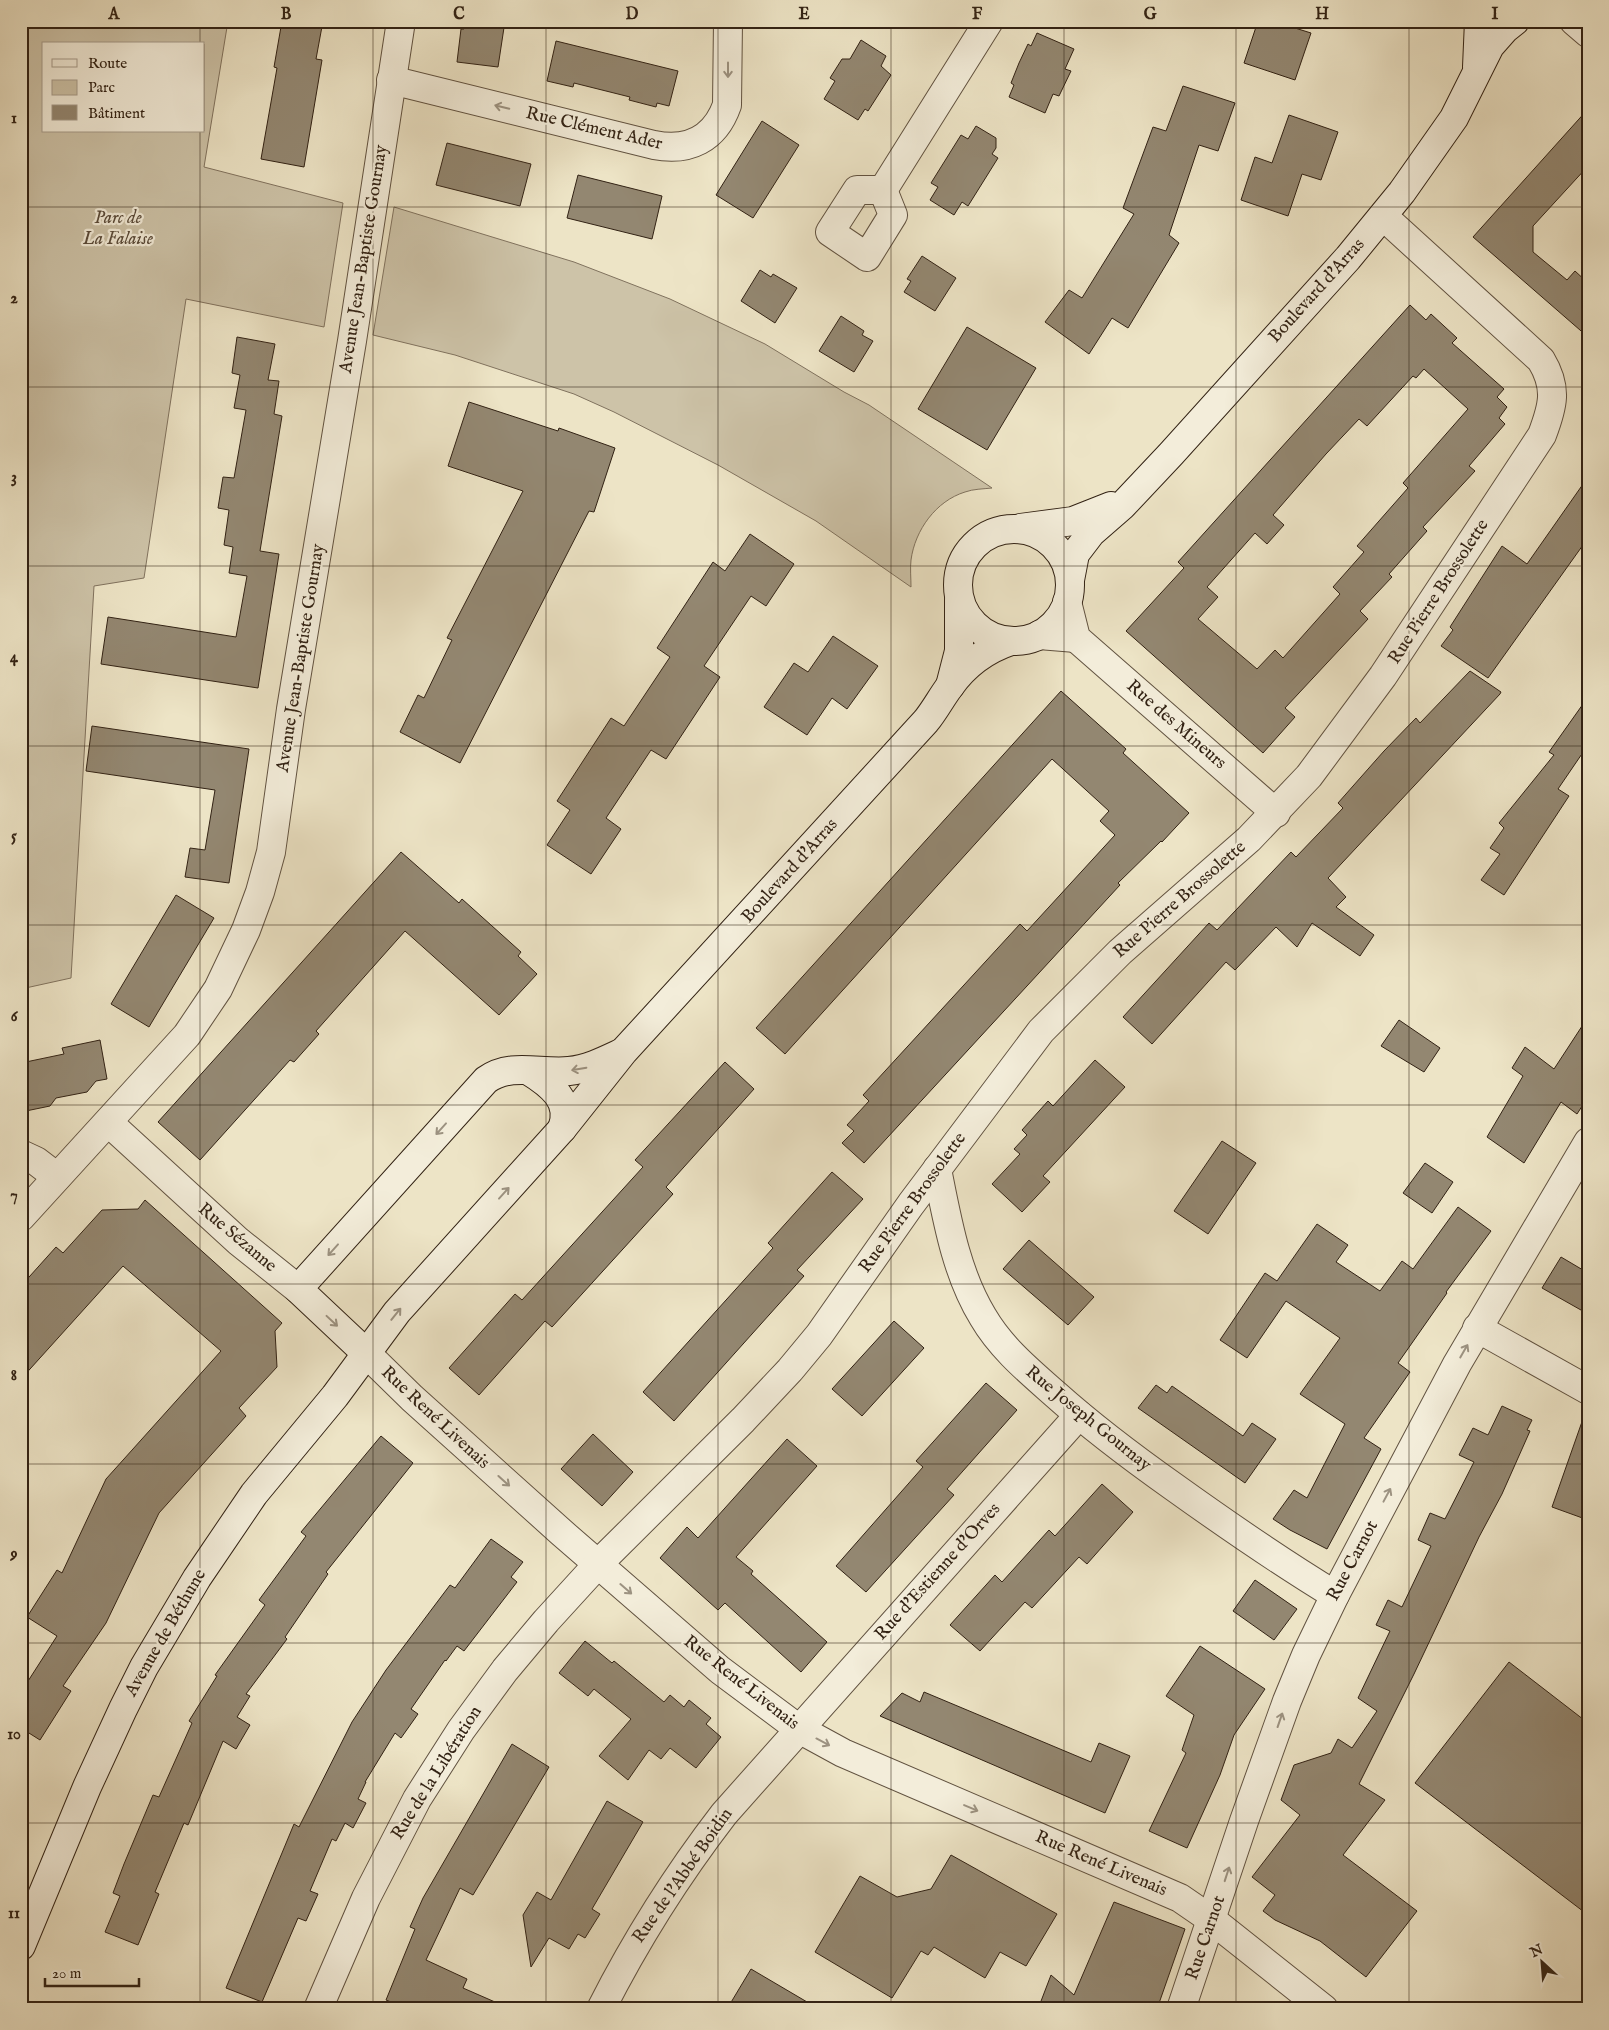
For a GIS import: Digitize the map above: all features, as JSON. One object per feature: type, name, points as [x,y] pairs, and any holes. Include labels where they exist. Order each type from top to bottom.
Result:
[{"type":"street","name":"Avenue Jean-Baptiste Gournay","points":[[21,1217],[109,1123],[187,1035],[208,1005],[246,930],[267,871],[291,709],[352,341],[400,21]]},
{"type":"street","name":"Rue Clément Ader","points":[[391,80],[654,145],[677,148],[692,144],[707,136],[723,117],[727,105],[728,90],[728,21]]},
{"type":"street","points":[[883,190],[989,21]]},
{"type":"street","name":"Boulevard d'Arras","points":[[1476,74],[1479,21]]},
{"type":"street","name":"Boulevard d'Arras","points":[[1068,591],[1075,554],[1090,532],[1115,512],[1136,491],[1348,258],[1382,216],[1451,123],[1490,46],[1515,21]]},
{"type":"street","points":[[1574,21],[1588,33]]},
{"type":"street","name":"Rue Pierre Brossolette","points":[[598,1564],[743,1420],[790,1370],[819,1335],[937,1169],[1041,1031],[1120,952],[1234,853],[1276,813],[1326,755],[1384,676],[1542,434],[1551,413],[1553,393],[1550,374],[1541,360],[1382,216]]},
{"type":"street","name":"Boulevard d'Arras","points":[[1016,528],[1073,521],[1110,507],[1136,491]]},
{"type":"street","points":[[1040,634],[1076,638],[1064,558],[1055,546],[1037,534],[1016,528],[994,532],[980,539],[970,549],[962,562],[958,576],[959,598],[969,620],[981,631],[995,638],[1011,641],[1026,640],[1040,634],[1056,621],[1068,591]]},
{"type":"street","name":"Boulevard d'Arras","points":[[950,686],[959,651],[959,598]]},
{"type":"street","name":"Rue des Mineurs","points":[[1076,638],[1276,813]]},
{"type":"street","name":"Boulevard d'Arras","points":[[562,1129],[624,1051],[926,722],[950,686],[968,666],[983,654],[1011,641]]},
{"type":"street","points":[[298,1289],[486,1080],[505,1070],[551,1072],[579,1070],[595,1066],[624,1051]]},
{"type":"street","points":[[529,1071],[551,1086],[561,1098],[565,1118],[562,1129]]},
{"type":"street","name":"Rue Sézanne","points":[[109,1123],[238,1241],[298,1289],[366,1353]]},
{"type":"street","name":"Avenue de Béthune","points":[[21,1946],[110,1735],[168,1626],[240,1513],[335,1396],[397,1312],[562,1129]]},
{"type":"street","name":"Rue Carnot","points":[[1181,2009],[1244,1821],[1287,1702],[1306,1655],[1334,1595],[1456,1364],[1588,1142]]},
{"type":"street","points":[[21,1154],[36,1161],[57,1177]]},
{"type":"street","name":"Rue Joseph Gournay","points":[[937,1169],[962,1268],[982,1316],[1013,1356],[1078,1415],[1115,1445],[1244,1538],[1334,1595]]},
{"type":"street","points":[[1477,1328],[1588,1390]]},
{"type":"street","name":"Rue René Livenais","points":[[366,1353],[426,1411],[720,1670],[799,1729],[843,1753],[1180,1898],[1212,1920],[1324,2009]]},
{"type":"street","name":"Rue d'Estienne d'Orves","points":[[799,1729],[1078,1415]]},
{"type":"street","name":"Rue de la Libération","points":[[318,2009],[366,1898],[390,1850],[417,1799],[447,1751],[505,1670],[598,1564]]},
{"type":"street","name":"Rue de l'Abbé Boidin","points":[[601,2009],[637,1941],[696,1850],[742,1792],[799,1729]]},
{"type":"green space","name":"Parc de La Falaise","points":[[21,21],[228,21],[204,167],[343,203],[324,327],[186,299],[144,578],[94,586],[71,978],[21,989]]},
{"type":"green space","points":[[394,207],[574,262],[670,299],[765,344],[869,405],[992,488],[971,490],[955,496],[945,502],[929,518],[922,528],[913,549],[911,587],[816,521],[718,465],[614,412],[574,394],[455,355],[373,335]]},
{"type":"building","points":[[282,21],[323,21],[316,59],[322,60],[304,167],[261,159],[277,68],[274,67]]},
{"type":"building","points":[[465,21],[505,21],[498,67],[457,62],[461,29],[464,29]]},
{"type":"building","points":[[1258,21],[1297,21],[1295,28],[1311,33],[1295,80],[1244,63]]},
{"type":"building","points":[[1037,33],[1074,49],[1065,69],[1071,71],[1059,96],[1053,94],[1045,113],[1009,97],[1014,85],[1011,83],[1019,63],[1028,44],[1031,46]]},
{"type":"building","points":[[861,40],[886,56],[881,66],[891,75],[868,111],[865,109],[858,120],[824,99],[835,81],[830,78],[842,59],[850,59]]},
{"type":"building","points":[[556,41],[678,71],[669,106],[657,103],[656,107],[629,100],[630,97],[574,83],[573,87],[547,81]]},
{"type":"building","points":[[1183,86],[1235,103],[1218,151],[1199,145],[1169,235],[1179,243],[1128,328],[1112,318],[1089,354],[1045,322],[1069,290],[1082,298],[1134,214],[1123,208],[1153,127],[1166,131]]},
{"type":"building","points":[[1588,109],[1588,166],[1533,226],[1533,252],[1567,280],[1575,271],[1588,283],[1588,337],[1473,237]]},
{"type":"building","points":[[1289,115],[1338,132],[1321,180],[1302,174],[1288,216],[1241,200],[1255,157],[1272,163]]},
{"type":"building","points":[[762,121],[799,145],[753,218],[716,195]]},
{"type":"building","points":[[976,126],[996,138],[996,148],[992,154],[998,158],[968,206],[962,202],[954,215],[930,200],[938,187],[931,183],[961,135],[968,139]]},
{"type":"building","points":[[447,143],[531,164],[520,206],[436,185]]},
{"type":"building","points":[[578,175],[662,196],[652,239],[567,218]]},
{"type":"building","points":[[922,256],[956,278],[935,311],[904,292],[911,281],[907,279]]},
{"type":"building","points":[[760,270],[771,277],[773,274],[797,288],[775,323],[741,301]]},
{"type":"building","points":[[1410,305],[1426,320],[1431,314],[1457,338],[1452,343],[1504,389],[1497,397],[1507,407],[1499,418],[1505,424],[1469,466],[1475,471],[1423,527],[1427,531],[1389,574],[1392,577],[1360,611],[1368,619],[1285,708],[1295,717],[1263,753],[1126,631],[1184,568],[1178,562]],"holes":[[[1424,369],[1468,409],[1403,483],[1408,488],[1357,546],[1364,552],[1333,587],[1340,594],[1283,658],[1275,650],[1257,669],[1198,619],[1218,597],[1207,587],[1255,533],[1267,544],[1284,525],[1273,515],[1326,454],[1359,419],[1367,426],[1413,376],[1416,378]]]},
{"type":"building","points":[[841,316],[864,331],[862,335],[873,341],[854,372],[819,351]]},
{"type":"building","points":[[967,327],[1036,368],[987,450],[918,409]]},
{"type":"building","points":[[237,337],[275,344],[268,380],[279,381],[274,414],[282,416],[260,551],[279,554],[258,688],[101,664],[108,617],[236,637],[247,576],[229,573],[233,547],[224,545],[229,510],[218,508],[223,477],[234,478],[246,410],[234,408],[240,375],[232,373]]},
{"type":"building","points":[[469,402],[558,431],[559,428],[615,448],[594,512],[589,511],[460,763],[400,732],[418,695],[424,698],[452,640],[447,638],[523,491],[448,466]]},
{"type":"building","points":[[1588,477],[1588,538],[1488,678],[1441,646],[1453,630],[1450,627],[1502,546],[1527,564]]},
{"type":"building","points":[[750,534],[794,564],[766,606],[751,596],[704,666],[720,677],[666,759],[651,750],[606,818],[621,829],[591,874],[547,845],[570,810],[557,801],[611,718],[624,726],[670,657],[657,648],[713,562],[725,571]]},
{"type":"building","points":[[833,636],[878,666],[847,709],[832,698],[807,735],[764,707],[794,663],[808,672]]},
{"type":"building","points":[[1470,671],[1501,692],[1500,694],[1328,878],[1346,897],[1336,907],[1374,935],[1360,956],[1312,923],[1297,947],[1276,927],[1235,970],[1226,962],[1152,1044],[1123,1017],[1209,923],[1217,930],[1291,852],[1296,857],[1343,808],[1338,803],[1384,751],[1416,718],[1420,723]]},
{"type":"building","points":[[1061,691],[1126,749],[1123,753],[1189,813],[1162,842],[1118,883],[1120,885],[864,1163],[842,1143],[854,1131],[847,1125],[869,1101],[863,1095],[1020,924],[1027,931],[1115,835],[1100,821],[1109,811],[1052,759],[785,1054],[756,1028]]},
{"type":"building","points":[[1588,697],[1588,745],[1558,789],[1569,796],[1504,895],[1481,880],[1500,854],[1490,848],[1504,828],[1499,823],[1554,755],[1549,752]]},
{"type":"building","points":[[92,726],[249,749],[229,883],[185,877],[190,848],[205,850],[215,790],[86,771]]},
{"type":"building","points":[[401,852],[459,903],[462,899],[521,952],[518,956],[537,974],[499,1015],[405,931],[316,1031],[319,1034],[294,1062],[290,1060],[200,1160],[158,1122]]},
{"type":"building","points":[[176,895],[214,918],[149,1027],[111,1004]]},
{"type":"building","points":[[1588,1017],[1588,1097],[1577,1114],[1561,1102],[1524,1163],[1487,1137],[1523,1076],[1512,1068],[1525,1047],[1554,1069]]},
{"type":"building","points":[[1399,1020],[1440,1048],[1424,1072],[1381,1046]]},
{"type":"building","points":[[100,1040],[107,1079],[96,1081],[87,1092],[56,1098],[50,1106],[21,1112],[21,1063],[64,1054],[62,1048]]},
{"type":"building","points":[[1095,1060],[1125,1087],[1043,1176],[1050,1182],[1022,1212],[992,1184],[1020,1154],[1014,1149],[1027,1135],[1022,1130],[1048,1101],[1053,1106]]},
{"type":"building","points":[[725,1062],[754,1089],[666,1187],[673,1194],[552,1327],[545,1321],[479,1395],[449,1368],[515,1294],[522,1300],[643,1167],[635,1160]]},
{"type":"building","points":[[1222,1141],[1256,1163],[1208,1234],[1174,1211]]},
{"type":"building","points":[[1425,1163],[1453,1182],[1432,1213],[1403,1193]]},
{"type":"building","points":[[832,1172],[863,1199],[797,1270],[804,1276],[674,1421],[643,1392],[773,1248],[768,1243]]},
{"type":"building","points":[[145,1200],[282,1323],[275,1331],[277,1367],[239,1408],[246,1416],[159,1513],[106,1623],[63,1686],[71,1691],[40,1740],[21,1728],[21,1692],[57,1636],[27,1617],[57,1570],[62,1573],[106,1479],[221,1351],[123,1266],[21,1379],[21,1286],[56,1247],[63,1253],[102,1210],[138,1209]]},
{"type":"building","points":[[1458,1207],[1491,1231],[1446,1292],[1398,1363],[1410,1372],[1364,1438],[1381,1449],[1327,1549],[1273,1519],[1294,1490],[1307,1498],[1345,1424],[1300,1394],[1340,1338],[1286,1301],[1247,1358],[1220,1340],[1265,1273],[1277,1281],[1317,1224],[1348,1245],[1336,1262],[1380,1291],[1402,1261],[1413,1269]]},
{"type":"building","points":[[1029,1240],[1094,1297],[1068,1325],[1003,1269]]},
{"type":"building","points":[[1561,1257],[1588,1273],[1588,1314],[1542,1288]]},
{"type":"building","points":[[894,1321],[924,1348],[862,1416],[832,1389]]},
{"type":"building","points":[[986,1383],[1017,1410],[947,1489],[954,1495],[866,1592],[836,1566],[923,1467],[916,1461]]},
{"type":"building","points":[[1156,1385],[1167,1393],[1172,1386],[1243,1436],[1252,1423],[1276,1439],[1245,1483],[1138,1408]]},
{"type":"building","points":[[1502,1406],[1532,1420],[1527,1430],[1530,1431],[1502,1494],[1479,1537],[1359,1784],[1385,1800],[1343,1855],[1417,1911],[1366,1977],[1320,1941],[1275,1920],[1263,1911],[1275,1895],[1252,1877],[1300,1815],[1281,1800],[1294,1765],[1331,1753],[1338,1739],[1352,1748],[1377,1711],[1358,1698],[1390,1631],[1376,1625],[1388,1600],[1402,1607],[1431,1546],[1418,1540],[1430,1513],[1445,1519],[1474,1462],[1459,1455],[1473,1428],[1488,1435]]},
{"type":"building","points":[[1584,1416],[1588,1417],[1588,1520],[1552,1507]]},
{"type":"building","points":[[593,1434],[633,1472],[602,1506],[561,1469]]},
{"type":"building","points":[[381,1436],[413,1463],[326,1572],[328,1574],[285,1637],[287,1639],[246,1694],[250,1696],[237,1717],[250,1725],[236,1749],[223,1741],[188,1825],[184,1823],[155,1892],[159,1894],[138,1945],[105,1932],[120,1896],[113,1893],[124,1864],[153,1795],[159,1797],[192,1723],[189,1721],[217,1676],[215,1675],[265,1605],[259,1600],[306,1536],[301,1532]]},
{"type":"building","points":[[787,1439],[817,1466],[736,1557],[753,1571],[751,1574],[827,1642],[801,1672],[725,1603],[718,1610],[660,1558],[687,1527],[698,1538]]},
{"type":"building","points":[[1102,1484],[1133,1512],[1087,1564],[1079,1557],[1032,1608],[1025,1602],[980,1651],[950,1625],[995,1575],[1002,1582],[1049,1530],[1055,1536]]},
{"type":"building","points":[[491,1539],[523,1562],[511,1577],[517,1582],[464,1651],[457,1646],[445,1660],[411,1709],[418,1714],[401,1738],[395,1733],[365,1782],[358,1799],[366,1803],[353,1828],[345,1823],[336,1841],[332,1839],[310,1891],[318,1894],[306,1921],[298,1918],[262,2002],[226,1988],[294,1824],[299,1827],[352,1722],[386,1670],[450,1585],[455,1588]]},
{"type":"building","points":[[1255,1580],[1297,1609],[1274,1640],[1233,1611]]},
{"type":"building","points":[[585,1641],[612,1663],[614,1661],[664,1702],[670,1695],[684,1707],[689,1700],[711,1718],[706,1724],[721,1737],[696,1768],[670,1748],[661,1759],[649,1750],[628,1780],[599,1756],[631,1719],[594,1689],[588,1696],[559,1673]]},
{"type":"building","points":[[1200,1646],[1265,1689],[1234,1735],[1220,1775],[1187,1848],[1149,1831],[1186,1753],[1182,1750],[1194,1715],[1166,1696]]},
{"type":"building","points":[[1509,1662],[1588,1723],[1588,1915],[1415,1783]]},
{"type":"building","points":[[924,1692],[1091,1762],[1099,1743],[1130,1756],[1105,1813],[880,1716],[902,1693],[920,1702]]},
{"type":"building","points":[[512,1744],[549,1767],[473,1895],[460,1888],[426,1960],[467,1979],[463,1988],[511,2009],[408,2009],[386,2000],[415,1929],[410,1927],[423,1898]]},
{"type":"building","points":[[607,1801],[643,1822],[592,1909],[600,1914],[585,1938],[578,1934],[569,1949],[549,1938],[531,1967],[523,1915],[537,1892],[551,1900]]},
{"type":"building","points":[[951,1855],[1057,1914],[1026,1966],[1000,1952],[985,1978],[934,1947],[928,1955],[921,1951],[892,1998],[815,1952],[860,1876],[897,1897],[931,1889]]},
{"type":"building","points":[[1114,1902],[1185,1929],[1157,2009],[1038,2009],[1051,1975],[1074,1995]]},
{"type":"building","points":[[751,1969],[819,2009],[727,2009]]}]
